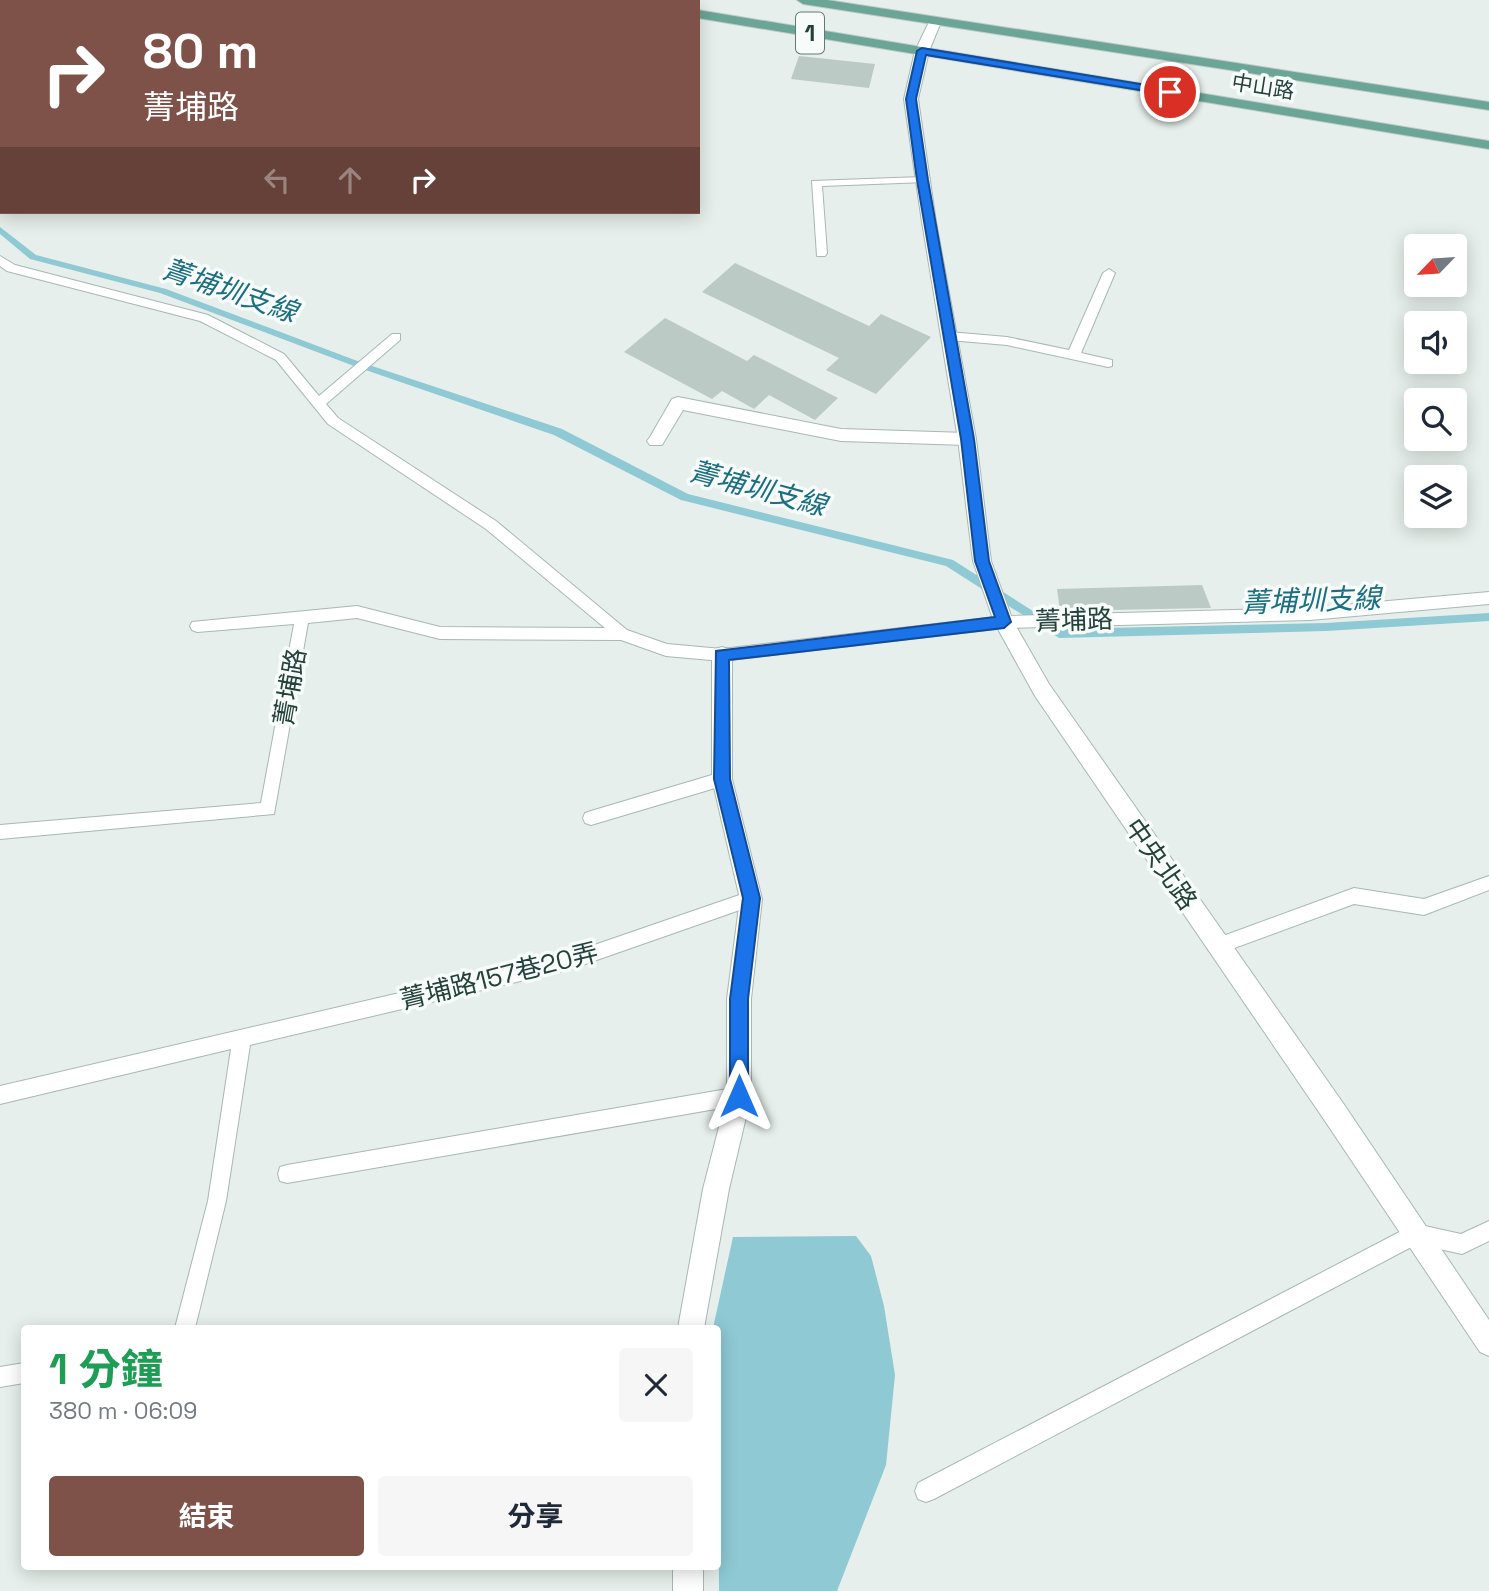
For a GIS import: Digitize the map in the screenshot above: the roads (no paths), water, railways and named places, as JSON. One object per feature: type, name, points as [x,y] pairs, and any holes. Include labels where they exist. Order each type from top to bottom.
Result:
[{"type":"main road","name":"中山路","points":[[803,0],[1489,106]]},
{"type":"main road","name":"中山路","points":[[700,14],[1489,145]]},
{"type":"street","name":"中央北路","points":[[935,22],[922,51],[911,99],[922,180],[967,439],[982,561],[1004,622],[1042,690],[1489,1343]]},
{"type":"street","points":[[656,440],[678,403],[841,435],[967,439]]},
{"type":"street","points":[[692,1325],[716,1189],[739,1096],[739,999],[751,898],[722,779],[722,655]]},
{"type":"street","points":[[688,1570],[688,1591]]},
{"type":"lane","points":[[821,253],[816,183],[922,180]]},
{"type":"lane","name":"菁埔路","points":[[0,260],[11,268],[204,318],[280,358],[333,421],[491,525],[622,634]]},
{"type":"lane","points":[[1074,354],[1109,273]]},
{"type":"lane","points":[[949,336],[1007,341],[1108,363]]},
{"type":"lane","points":[[319,403],[396,337]]},
{"type":"lane","name":"菁埔路","points":[[0,832],[268,809],[302,618],[357,612],[440,633],[622,634],[666,650],[722,655],[1004,622],[1310,614],[1489,598]]},
{"type":"lane","points":[[197,626],[302,618]]},
{"type":"lane","points":[[591,818],[722,779]]},
{"type":"lane","points":[[1218,946],[1354,896],[1424,907],[1489,883]]},
{"type":"lane","name":"菁埔路157巷20弄","points":[[0,1095],[571,961],[751,898]]},
{"type":"lane","points":[[186,1325],[217,1201],[243,1038]]},
{"type":"lane","points":[[287,1174],[739,1096]]},
{"type":"lane","points":[[926,1491],[1416,1234],[1462,1244],[1489,1230]]},
{"type":"lane","points":[[0,1377],[21,1374]]},
{"type":"water","points":[[856,1236],[871,1256],[884,1306],[895,1375],[886,1465],[837,1591],[719,1591],[721,1325],[714,1325],[733,1237]]},
{"type":"waterway","name":"菁埔圳支線","points":[[0,230],[33,257],[163,291],[357,364],[558,432],[685,497],[949,563],[1059,634],[1326,627],[1489,617]]}]
